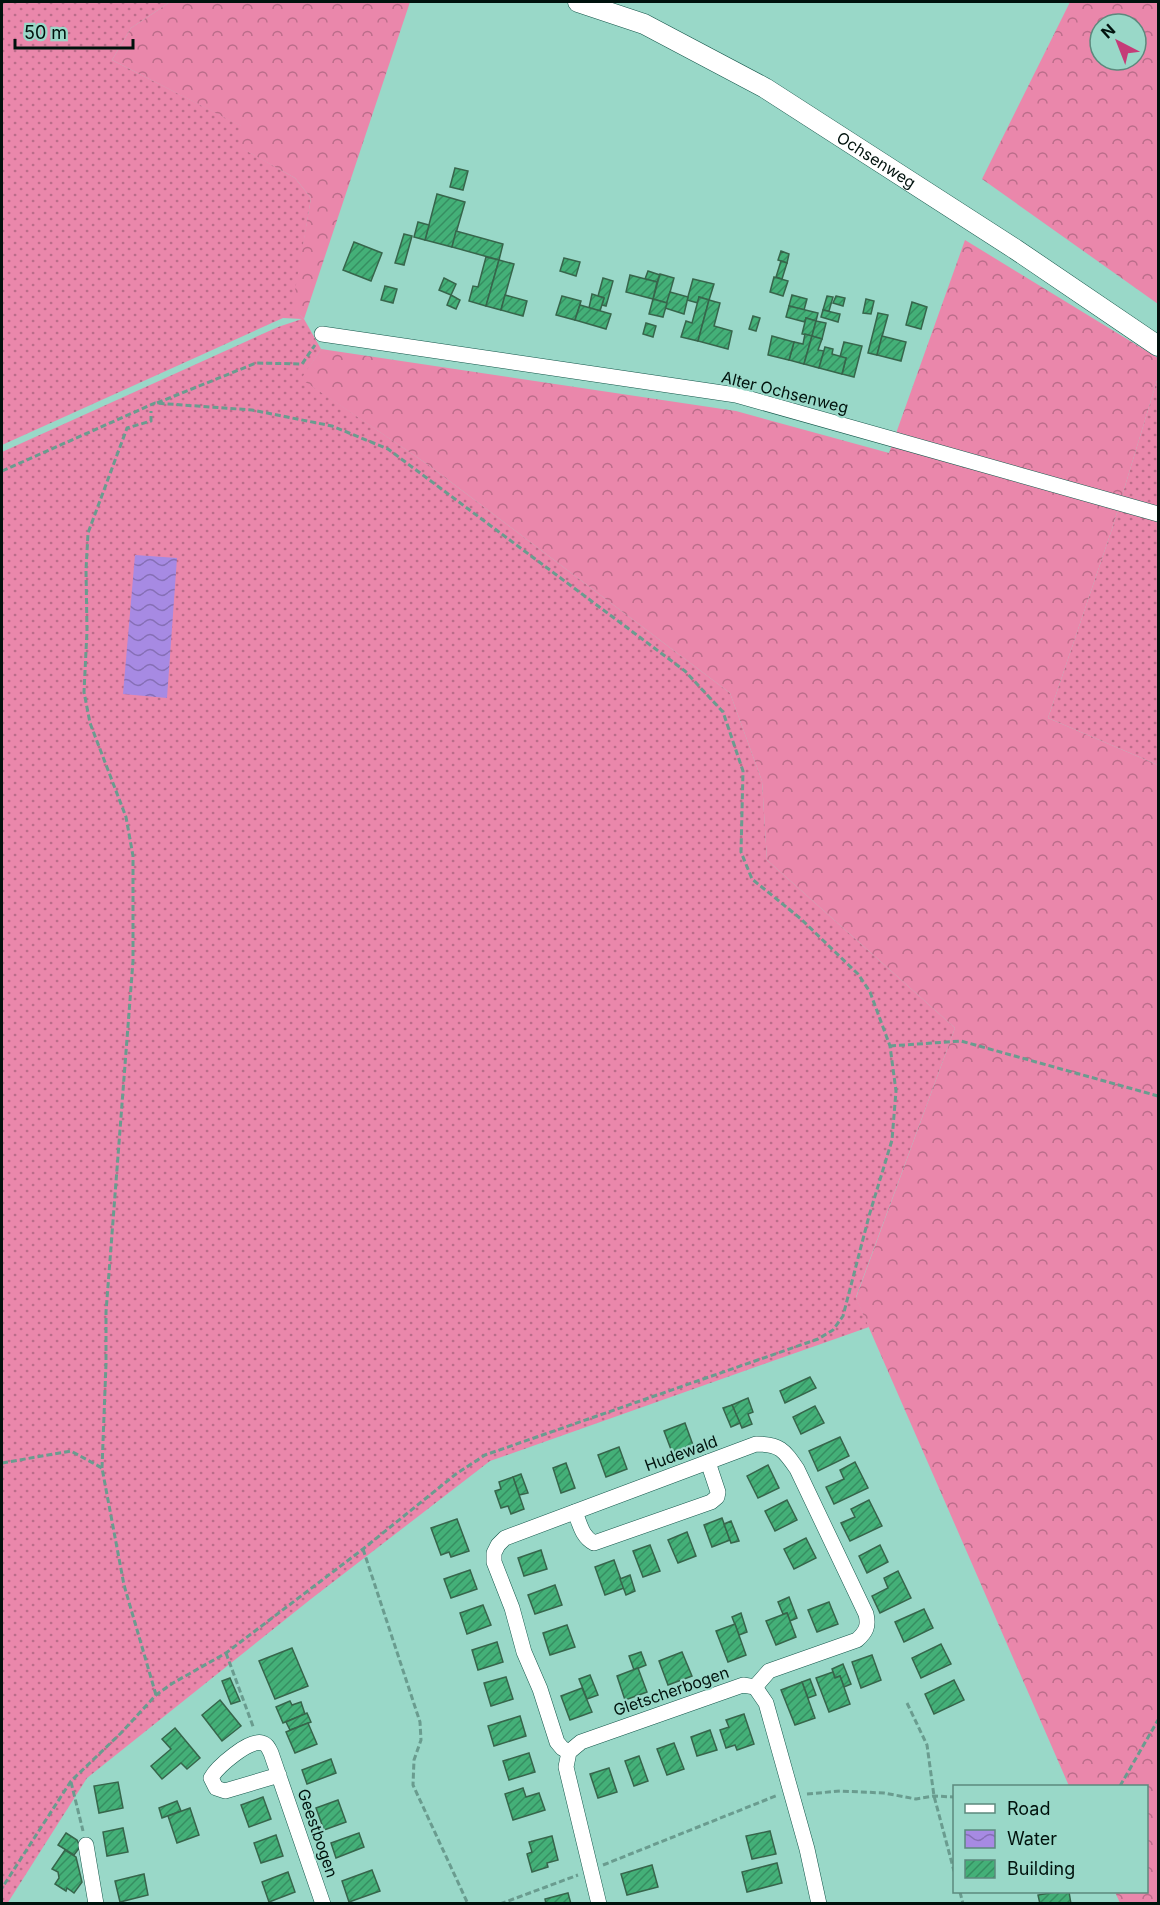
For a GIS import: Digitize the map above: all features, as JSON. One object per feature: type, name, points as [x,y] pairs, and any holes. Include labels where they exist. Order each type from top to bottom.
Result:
[{"type":"main road","name":"Ochsenweg","points":[[578,2],[644,24],[765,88],[1015,249],[1158,346]]},
{"type":"street","name":"Alter Ochsenweg","points":[[322,334],[736,395],[1158,514]]},
{"type":"street","name":"Hudewald","points":[[569,1752],[557,1742],[552,1731],[540,1689],[524,1652],[512,1608],[494,1563],[494,1553],[498,1545],[505,1538],[756,1444],[770,1444],[779,1447],[787,1454],[797,1469],[866,1614],[868,1623],[867,1629],[856,1640],[769,1671],[755,1687]]},
{"type":"street","points":[[575,1512],[583,1534],[594,1543],[711,1502],[717,1497],[718,1492],[708,1462]]},
{"type":"street","name":"Gletscherbogen","points":[[569,1752],[581,1742],[743,1685],[755,1687],[766,1703],[807,1849],[819,1904]]},
{"type":"street","name":"Geestbogen","points":[[279,1775],[225,1791],[216,1788],[211,1778],[216,1770],[248,1745],[259,1742],[266,1744],[279,1775],[323,1904]]},
{"type":"street","points":[[569,1752],[566,1767],[599,1904]]},
{"type":"street","points":[[86,1845],[96,1904]]},
{"type":"path","points":[[2,471],[155,403],[256,363],[302,364],[322,334]]},
{"type":"path","points":[[2,1888],[71,1781],[121,1733],[156,1695],[226,1653],[363,1549],[456,1474],[485,1455],[818,1339],[833,1330],[843,1316],[892,1140],[896,1091],[890,1046],[870,992],[858,974],[801,919],[752,879],[741,852],[743,771],[723,712],[685,671],[388,449],[332,426],[264,412],[155,403]]},
{"type":"path","points":[[151,411],[152,421],[127,428],[88,533],[84,692],[90,723],[126,817],[133,856],[133,961],[106,1312],[102,1468],[124,1585],[156,1695]]},
{"type":"path","points":[[890,1046],[961,1041],[1158,1096]]},
{"type":"path","points":[[2,1463],[70,1451],[102,1468]]},
{"type":"path","points":[[363,1549],[420,1722],[421,1740],[414,1760],[413,1785],[468,1904]]},
{"type":"path","points":[[226,1653],[259,1742]]},
{"type":"path","points":[[907,1703],[927,1745],[934,1796],[953,1866]]},
{"type":"path","points":[[1121,1785],[1158,1720]]},
{"type":"path","points":[[71,1781],[86,1845]]},
{"type":"path","points":[[500,1904],[792,1793],[840,1791],[884,1793],[916,1799],[934,1796],[953,1797]]},
{"type":"green space","points":[[2,2],[170,2],[131,28],[112,60],[242,126],[242,148],[295,178],[311,198],[293,308],[304,319],[321,349],[302,379],[427,464],[730,693],[762,781],[767,860],[955,1028],[856,1297],[869,1327],[490,1461],[311,1599],[87,1778],[7,1904],[2,1903],[2,452],[278,327],[302,319],[283,318],[2,445]]},
{"type":"green space","points":[[170,2],[410,2],[304,319],[292,308],[311,198],[295,178],[241,148],[241,126],[112,60],[131,28]]},
{"type":"green space","points":[[1070,2],[1158,2],[1158,304],[982,179]]},
{"type":"green space","points":[[965,240],[1158,358],[1158,377],[1112,529],[1048,718],[1158,765],[1158,1903],[1120,1903],[1115,1893],[1148,1893],[1148,1785],[1069,1785],[856,1298],[955,1028],[767,860],[762,781],[730,693],[427,464],[301,379],[321,349],[736,411],[889,453]]},
{"type":"green space","points":[[1158,377],[1158,765],[1048,718],[1112,529]]},
{"type":"water","points":[[135,555],[177,558],[167,698],[123,694]]},
{"type":"building","points":[[455,168],[468,171],[463,190],[450,187]]},
{"type":"building","points":[[437,194],[465,202],[452,247],[425,240]]},
{"type":"building","points":[[418,222],[429,225],[425,240],[414,237]]},
{"type":"building","points":[[456,231],[503,244],[499,260],[452,247]]},
{"type":"building","points":[[404,234],[412,236],[404,265],[395,263]]},
{"type":"building","points":[[354,242],[382,253],[371,281],[343,270]]},
{"type":"building","points":[[781,251],[789,254],[787,263],[778,260]]},
{"type":"building","points":[[486,257],[499,260],[486,306],[469,301],[473,286],[478,287]]},
{"type":"building","points":[[564,258],[580,262],[576,276],[560,271]]},
{"type":"building","points":[[499,260],[514,264],[501,310],[486,306]]},
{"type":"building","points":[[781,261],[787,263],[782,279],[776,277]]},
{"type":"building","points":[[648,271],[660,275],[657,282],[645,279]]},
{"type":"building","points":[[660,274],[674,278],[667,303],[653,299]]},
{"type":"building","points":[[630,275],[657,282],[653,299],[626,292]]},
{"type":"building","points":[[774,277],[788,281],[783,296],[770,292]]},
{"type":"building","points":[[444,278],[456,284],[451,295],[439,290]]},
{"type":"building","points":[[603,278],[613,281],[606,306],[602,305],[604,298],[598,296]]},
{"type":"building","points":[[693,279],[714,284],[709,300],[699,297],[698,303],[687,300]]},
{"type":"building","points":[[385,286],[397,289],[393,303],[381,300]]},
{"type":"building","points":[[670,292],[688,297],[684,314],[665,308]]},
{"type":"building","points":[[592,294],[604,298],[600,311],[589,308]]},
{"type":"building","points":[[451,295],[460,300],[456,309],[447,305]]},
{"type":"building","points":[[505,295],[527,301],[523,316],[501,310]]},
{"type":"building","points":[[792,295],[807,299],[804,310],[789,306]]},
{"type":"building","points":[[562,296],[581,301],[575,320],[556,315]]},
{"type":"building","points":[[827,296],[833,297],[829,311],[823,310]]},
{"type":"building","points":[[836,296],[845,298],[843,306],[833,303]]},
{"type":"building","points":[[699,297],[709,300],[698,341],[681,337],[686,321],[692,323]]},
{"type":"building","points":[[653,299],[667,303],[663,317],[649,314]]},
{"type":"building","points":[[866,299],[874,301],[871,314],[863,313]]},
{"type":"building","points":[[709,300],[720,303],[714,326],[732,331],[728,349],[698,341]]},
{"type":"building","points":[[912,302],[927,307],[921,329],[906,325]]},
{"type":"building","points":[[580,305],[611,314],[606,329],[575,320]]},
{"type":"building","points":[[789,306],[818,313],[816,321],[806,318],[805,322],[786,317]]},
{"type":"building","points":[[823,310],[840,314],[838,322],[821,317]]},
{"type":"building","points":[[878,313],[888,315],[877,355],[868,353]]},
{"type":"building","points":[[753,316],[760,318],[756,331],[749,329]]},
{"type":"building","points":[[806,318],[816,321],[812,336],[802,334]]},
{"type":"building","points":[[816,321],[826,323],[822,339],[812,336]]},
{"type":"building","points":[[646,323],[656,326],[653,337],[643,334]]},
{"type":"building","points":[[805,334],[812,336],[804,364],[789,360],[794,342],[803,344]]},
{"type":"building","points":[[772,336],[794,342],[789,360],[768,355]]},
{"type":"building","points":[[812,336],[822,339],[818,350],[824,351],[819,368],[804,364]]},
{"type":"building","points":[[882,336],[906,342],[901,361],[877,355]]},
{"type":"building","points":[[844,342],[862,346],[854,377],[842,374],[846,358],[840,357]]},
{"type":"building","points":[[825,347],[833,349],[832,354],[846,358],[842,374],[819,368]]},
{"type":"building","points":[[810,1377],[816,1388],[785,1403],[780,1391]]},
{"type":"building","points":[[748,1398],[753,1412],[748,1414],[752,1424],[742,1428],[732,1405]]},
{"type":"building","points":[[732,1405],[740,1423],[731,1427],[723,1408]]},
{"type":"building","points":[[815,1406],[824,1423],[801,1434],[793,1417]]},
{"type":"building","points":[[685,1423],[693,1445],[672,1452],[664,1431]]},
{"type":"building","points":[[840,1437],[849,1456],[818,1471],[809,1451]]},
{"type":"building","points":[[619,1447],[627,1469],[606,1477],[598,1455]]},
{"type":"building","points":[[855,1462],[868,1488],[834,1504],[826,1487],[844,1479],[840,1470]]},
{"type":"building","points":[[566,1463],[575,1488],[561,1493],[553,1468]]},
{"type":"building","points":[[768,1465],[779,1488],[758,1498],[747,1476]]},
{"type":"building","points":[[521,1474],[528,1493],[519,1495],[513,1477]]},
{"type":"building","points":[[513,1477],[524,1509],[511,1514],[508,1506],[501,1508],[495,1491],[501,1489],[499,1482]]},
{"type":"building","points":[[787,1500],[797,1520],[775,1531],[765,1511]]},
{"type":"building","points":[[869,1500],[882,1526],[850,1541],[841,1523],[855,1517],[851,1509]]},
{"type":"building","points":[[722,1518],[730,1540],[712,1547],[704,1525]]},
{"type":"building","points":[[457,1519],[469,1551],[451,1557],[449,1552],[441,1555],[431,1528]]},
{"type":"building","points":[[731,1521],[739,1541],[731,1543],[724,1524]]},
{"type":"building","points":[[687,1532],[696,1556],[678,1563],[668,1540]]},
{"type":"building","points":[[806,1538],[816,1558],[794,1569],[784,1549]]},
{"type":"building","points":[[650,1545],[660,1571],[643,1577],[633,1551]]},
{"type":"building","points":[[880,1545],[888,1562],[867,1573],[859,1556]]},
{"type":"building","points":[[541,1550],[547,1569],[524,1576],[518,1558]]},
{"type":"building","points":[[614,1560],[624,1588],[605,1595],[595,1567]]},
{"type":"building","points":[[470,1570],[477,1589],[451,1598],[444,1579]]},
{"type":"building","points":[[898,1571],[911,1598],[880,1613],[872,1596],[888,1588],[884,1578]]},
{"type":"building","points":[[630,1575],[635,1591],[626,1595],[620,1579]]},
{"type":"building","points":[[555,1585],[562,1605],[535,1614],[528,1595]]},
{"type":"building","points":[[789,1597],[797,1618],[790,1621],[787,1613],[783,1614],[778,1602]]},
{"type":"building","points":[[829,1602],[838,1624],[817,1632],[808,1610]]},
{"type":"building","points":[[483,1605],[491,1625],[467,1634],[460,1613]]},
{"type":"building","points":[[924,1609],[933,1628],[904,1642],[895,1622]]},
{"type":"building","points":[[741,1613],[747,1632],[739,1635],[732,1617]]},
{"type":"building","points":[[787,1613],[796,1637],[776,1645],[766,1621]]},
{"type":"building","points":[[735,1624],[746,1655],[728,1662],[716,1631]]},
{"type":"building","points":[[567,1625],[575,1647],[550,1655],[543,1633]]},
{"type":"building","points":[[497,1642],[503,1662],[478,1670],[472,1650]]},
{"type":"building","points":[[941,1644],[951,1664],[921,1678],[912,1658]]},
{"type":"building","points":[[292,1648],[308,1686],[275,1699],[259,1661]]},
{"type":"building","points":[[641,1652],[646,1665],[634,1670],[629,1656]]},
{"type":"building","points":[[682,1652],[692,1676],[668,1685],[659,1661]]},
{"type":"building","points":[[872,1655],[881,1680],[861,1688],[852,1662]]},
{"type":"building","points":[[843,1664],[851,1684],[844,1687],[840,1676],[835,1678],[832,1669]]},
{"type":"building","points":[[638,1668],[647,1692],[625,1700],[617,1676]]},
{"type":"building","points":[[833,1672],[835,1678],[840,1676],[850,1704],[829,1712],[816,1678]]},
{"type":"building","points":[[590,1675],[598,1695],[587,1699],[579,1679]]},
{"type":"building","points":[[506,1677],[513,1699],[491,1706],[484,1683]]},
{"type":"building","points":[[230,1678],[240,1701],[231,1704],[222,1681]]},
{"type":"building","points":[[810,1679],[816,1695],[808,1698],[802,1682]]},
{"type":"building","points":[[954,1680],[964,1700],[934,1714],[925,1694]]},
{"type":"building","points":[[802,1682],[815,1718],[795,1725],[781,1690]]},
{"type":"building","points":[[582,1688],[592,1712],[570,1720],[561,1696]]},
{"type":"building","points":[[220,1700],[241,1726],[222,1741],[202,1715]]},
{"type":"building","points":[[290,1701],[292,1705],[301,1702],[305,1714],[283,1723],[276,1707]]},
{"type":"building","points":[[307,1713],[311,1722],[290,1730],[286,1722]]},
{"type":"building","points":[[744,1714],[754,1744],[737,1750],[735,1745],[726,1748],[720,1730],[729,1727],[726,1720]]},
{"type":"building","points":[[520,1716],[526,1736],[494,1746],[488,1726]]},
{"type":"building","points":[[308,1723],[317,1744],[295,1753],[286,1732]]},
{"type":"building","points":[[175,1728],[200,1758],[187,1769],[181,1763],[162,1779],[151,1766],[171,1749],[162,1739]]},
{"type":"building","points":[[710,1730],[717,1750],[697,1756],[691,1737]]},
{"type":"building","points":[[674,1743],[684,1769],[667,1775],[657,1749]]},
{"type":"building","points":[[529,1753],[535,1772],[509,1780],[503,1761]]},
{"type":"building","points":[[639,1756],[648,1781],[634,1786],[625,1761]]},
{"type":"building","points":[[331,1759],[336,1773],[307,1784],[302,1770]]},
{"type":"building","points":[[609,1768],[617,1792],[598,1798],[590,1774]]},
{"type":"building","points":[[118,1782],[123,1808],[99,1813],[94,1786]]},
{"type":"building","points":[[523,1788],[526,1797],[539,1793],[545,1810],[513,1820],[505,1794]]},
{"type":"building","points":[[263,1797],[271,1819],[249,1827],[241,1805]]},
{"type":"building","points":[[338,1800],[346,1822],[324,1830],[316,1808]]},
{"type":"building","points":[[177,1801],[181,1811],[162,1818],[159,1808]]},
{"type":"building","points":[[190,1808],[199,1835],[177,1843],[168,1816]]},
{"type":"building","points":[[123,1828],[128,1852],[107,1856],[103,1832]]},
{"type":"building","points":[[770,1831],[776,1854],[752,1859],[746,1836]]},
{"type":"building","points":[[66,1833],[77,1840],[80,1847],[74,1855],[58,1845]]},
{"type":"building","points":[[359,1833],[364,1847],[336,1858],[331,1843]]},
{"type":"building","points":[[276,1835],[283,1856],[261,1863],[254,1843]]},
{"type":"building","points":[[552,1836],[558,1860],[547,1863],[548,1867],[532,1872],[527,1854],[532,1852],[529,1842]]},
{"type":"building","points":[[65,1850],[76,1857],[82,1882],[74,1893],[55,1884],[59,1878],[58,1872],[52,1869]]},
{"type":"building","points":[[777,1863],[782,1883],[747,1892],[742,1872]]},
{"type":"building","points":[[652,1865],[658,1887],[627,1895],[621,1874]]},
{"type":"building","points":[[372,1870],[380,1891],[349,1902],[342,1881]]},
{"type":"building","points":[[288,1872],[295,1892],[269,1902],[262,1882]]},
{"type":"building","points":[[144,1874],[148,1895],[120,1902],[115,1881]]},
{"type":"building","points":[[568,1893],[571,1904],[546,1904],[545,1899]]},
{"type":"building","points":[[1069,1893],[1071,1904],[1040,1904],[1038,1895]]}]
